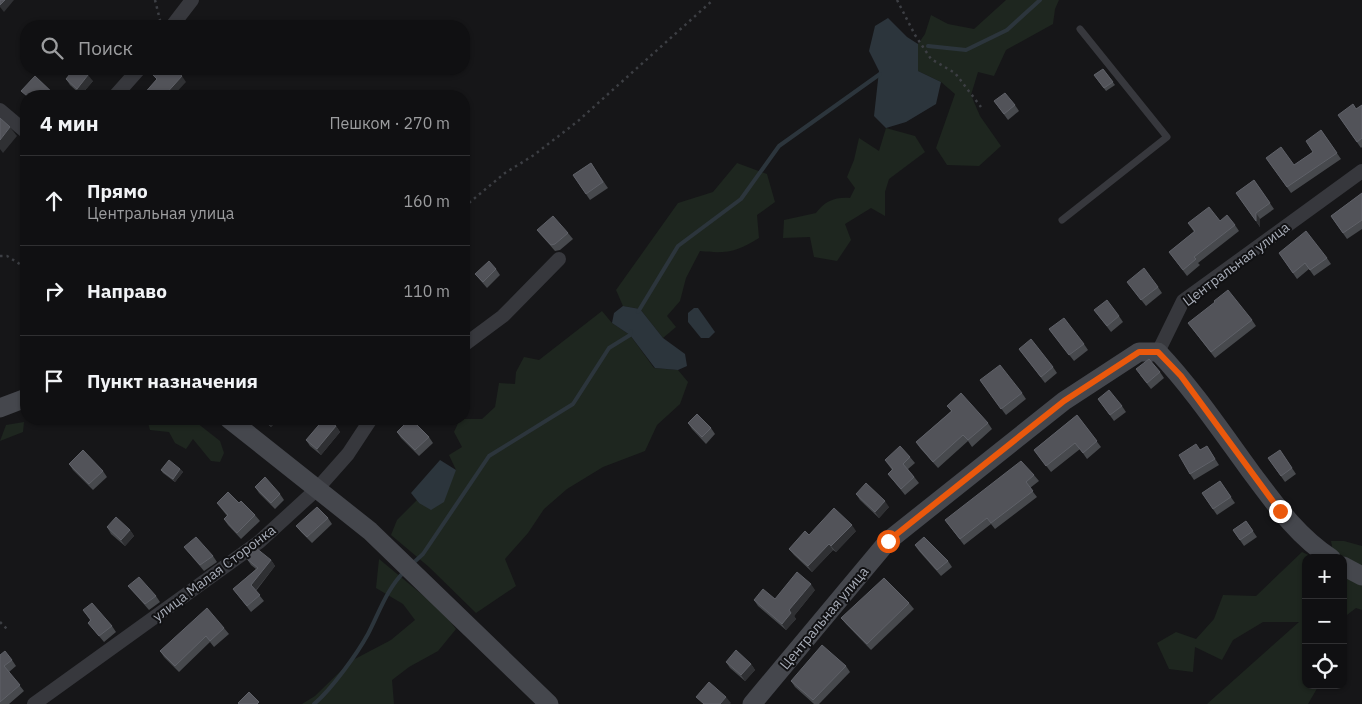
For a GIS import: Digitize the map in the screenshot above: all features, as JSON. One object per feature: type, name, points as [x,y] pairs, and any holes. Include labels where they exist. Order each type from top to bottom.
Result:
[{"type":"street","points":[[177,20],[192,0]]},
{"type":"street","points":[[120,90],[134,75]]},
{"type":"street","points":[[0,110],[20,127]]},
{"type":"street","name":"Центральная улица","points":[[752,704],[888,541],[1064,401],[1139,352],[1158,352],[1183,301],[1362,171]]},
{"type":"street","points":[[470,341],[503,316],[560,259]]},
{"type":"street","points":[[1158,352],[1181,376],[1280,511],[1312,546],[1325,554]]},
{"type":"street","points":[[0,408],[20,400]]},
{"type":"street","points":[[237,425],[370,531],[550,704]]},
{"type":"street","name":"улица Малая Сторонка","points":[[34,704],[259,542],[317,489],[348,454],[367,425]]},
{"type":"street","points":[[1347,568],[1362,576]]},
{"type":"lane","points":[[1062,220],[1167,137],[1080,29]]},
{"type":"path","points":[[155,0],[160,20]]},
{"type":"path","points":[[470,202],[505,173],[534,155],[578,121],[713,0]]},
{"type":"path","points":[[897,0],[915,35],[931,59],[955,73],[981,107]]},
{"type":"path","points":[[0,256],[8,256],[20,264]]},
{"type":"path","points":[[0,622],[7,629]]},
{"type":"shaded area","points":[[1006,0],[1059,0],[1055,9],[1053,24],[1006,50],[994,76],[978,72],[971,95],[980,116],[1001,146],[979,166],[947,165],[936,148],[955,94],[941,82],[918,71],[918,44],[925,34],[931,15],[948,24],[974,29]]},
{"type":"shaded area","points":[[888,18],[907,37],[918,44],[918,71],[941,82],[936,104],[906,122],[886,128],[874,116],[879,71],[869,51],[875,26]]},
{"type":"shaded area","points":[[886,128],[915,136],[925,152],[889,179],[885,192],[885,216],[871,208],[845,224],[851,240],[837,261],[814,257],[810,237],[783,238],[784,220],[816,213],[823,205],[835,199],[850,198],[855,188],[847,177],[854,160],[859,138],[879,151]]},
{"type":"shaded area","points":[[737,163],[767,174],[775,202],[757,215],[759,238],[731,251],[700,251],[686,278],[680,301],[667,316],[676,327],[663,338],[640,309],[623,306],[616,290],[678,203],[713,192]]},
{"type":"shaded area","points":[[623,306],[640,309],[663,338],[685,354],[687,366],[678,370],[655,368],[630,335],[612,323],[614,313]]},
{"type":"shaded area","points":[[694,308],[698,308],[715,332],[709,338],[701,338],[688,322],[688,313]]},
{"type":"shaded area","points":[[602,311],[612,323],[630,335],[654,368],[678,370],[688,382],[680,404],[657,425],[645,451],[603,467],[567,489],[544,509],[528,533],[505,559],[516,586],[476,613],[429,567],[391,535],[397,520],[417,500],[419,503],[456,470],[449,455],[462,447],[454,432],[457,425],[470,425],[470,419],[482,419],[495,407],[499,383],[515,384],[516,372],[524,357],[539,360]]},
{"type":"shaded area","points":[[20,423],[20,425],[24,425],[23,432],[0,441],[6,425]]},
{"type":"shaded area","points":[[149,425],[200,425],[220,441],[224,453],[220,462],[211,461],[193,439],[186,449],[175,443],[169,432],[150,430]]},
{"type":"shaded area","points":[[440,460],[456,470],[444,502],[431,510],[419,503],[411,493]]},
{"type":"shaded area","points":[[1331,541],[1344,541],[1362,546],[1362,566],[1347,558],[1347,554],[1339,554],[1333,551]]},
{"type":"shaded area","points":[[1302,552],[1306,554],[1302,554],[1302,689],[1317,689],[1308,704],[1207,704],[1299,622],[1263,622],[1233,640],[1222,660],[1195,647],[1193,672],[1169,669],[1157,643],[1176,632],[1196,639],[1214,619],[1223,595],[1256,596]]},
{"type":"shaded area","points":[[379,559],[442,611],[456,629],[438,651],[409,667],[392,680],[394,704],[302,704],[315,696],[351,661],[391,640],[415,620],[403,604],[376,588]]},
{"type":"shaded area","points":[[1347,574],[1362,583],[1362,610],[1356,608],[1347,615]]},
{"type":"building","points":[[1103,69],[1113,82],[1104,88],[1094,75]]},
{"type":"building","points":[[69,75],[88,75],[77,89],[66,79]]},
{"type":"building","points":[[153,75],[182,76],[169,90],[147,90],[157,79]]},
{"type":"building","points":[[35,76],[50,90],[22,90]]},
{"type":"building","points":[[1005,93],[1015,105],[1004,114],[994,101]]},
{"type":"building","points":[[1353,104],[1356,109],[1362,105],[1362,138],[1357,142],[1338,115]]},
{"type":"building","points":[[0,118],[10,127],[0,140]]},
{"type":"building","points":[[1321,130],[1337,153],[1287,187],[1266,158],[1281,147],[1294,165],[1313,152],[1306,141]]},
{"type":"building","points":[[591,163],[603,182],[586,194],[573,175]]},
{"type":"building","points":[[1254,180],[1270,203],[1256,213],[1256,221],[1236,193]]},
{"type":"building","points":[[1362,193],[1362,220],[1343,233],[1331,216]]},
{"type":"building","points":[[1209,207],[1220,221],[1227,215],[1235,225],[1194,257],[1196,259],[1183,270],[1169,252],[1195,231],[1188,223]]},
{"type":"building","points":[[553,216],[568,233],[551,245],[537,230]]},
{"type":"building","points":[[1306,231],[1327,258],[1310,270],[1305,263],[1293,273],[1279,253]]},
{"type":"building","points":[[489,261],[496,269],[483,282],[475,274]]},
{"type":"building","points":[[1144,268],[1158,287],[1141,300],[1127,282]]},
{"type":"building","points":[[1228,290],[1252,320],[1211,352],[1188,323]]},
{"type":"building","points":[[1107,300],[1119,316],[1107,326],[1094,310]]},
{"type":"building","points":[[1064,318],[1084,344],[1069,355],[1049,329]]},
{"type":"building","points":[[1031,339],[1053,367],[1041,377],[1019,349]]},
{"type":"building","points":[[1149,359],[1160,372],[1147,383],[1136,369]]},
{"type":"building","points":[[1000,365],[1022,393],[1001,409],[980,380]]},
{"type":"building","points":[[1109,390],[1122,406],[1110,415],[1098,399]]},
{"type":"building","points":[[961,393],[988,423],[968,440],[963,435],[933,462],[916,442],[952,411],[947,406]]},
{"type":"building","points":[[697,414],[711,428],[702,437],[688,423]]},
{"type":"building","points":[[1077,415],[1097,441],[1083,453],[1075,443],[1046,466],[1034,450]]},
{"type":"building","points":[[319,425],[336,426],[317,449],[306,440]]},
{"type":"building","points":[[404,425],[417,425],[429,437],[415,450],[397,432]]},
{"type":"building","points":[[1196,444],[1200,450],[1207,446],[1215,459],[1190,474],[1179,455]]},
{"type":"building","points":[[900,446],[910,457],[903,464],[914,477],[901,489],[888,474],[893,469],[885,460]]},
{"type":"building","points":[[83,450],[103,471],[89,484],[69,464]]},
{"type":"building","points":[[1280,450],[1292,468],[1281,476],[1268,458]]},
{"type":"building","points":[[169,460],[180,469],[173,479],[161,470]]},
{"type":"building","points":[[1021,461],[1034,475],[1026,482],[1033,491],[991,523],[987,518],[960,539],[945,520]]},
{"type":"building","points":[[265,477],[280,494],[271,503],[255,487]]},
{"type":"building","points":[[1220,481],[1231,497],[1213,509],[1202,493]]},
{"type":"building","points":[[866,483],[885,501],[875,512],[856,494]]},
{"type":"building","points":[[228,492],[239,503],[241,501],[255,515],[237,533],[224,519],[228,515],[217,503]]},
{"type":"building","points":[[317,507],[328,518],[307,537],[296,526]]},
{"type":"building","points":[[834,508],[852,525],[831,546],[829,544],[808,566],[789,549],[805,531],[809,535]]},
{"type":"building","points":[[116,517],[130,530],[121,540],[107,527]]},
{"type":"building","points":[[1246,521],[1253,531],[1240,540],[1233,530]]},
{"type":"building","points":[[196,537],[213,556],[200,565],[184,547]]},
{"type":"building","points":[[924,537],[948,561],[937,570],[915,545]]},
{"type":"building","points":[[256,548],[271,560],[251,585],[260,595],[247,606],[233,589],[258,568],[247,559]]},
{"type":"building","points":[[797,572],[811,584],[789,610],[791,613],[782,624],[754,600],[763,589],[775,599]]},
{"type":"building","points":[[139,577],[156,596],[145,604],[128,586]]},
{"type":"building","points":[[884,578],[909,603],[867,644],[841,618]]},
{"type":"building","points":[[92,603],[112,626],[99,636],[88,623],[91,620],[83,610]]},
{"type":"building","points":[[207,608],[224,628],[210,641],[206,636],[175,666],[160,651]]},
{"type":"building","points":[[822,645],[846,666],[813,700],[791,681]]},
{"type":"building","points":[[736,650],[751,664],[741,675],[726,662]]},
{"type":"building","points":[[5,651],[12,660],[4,666],[20,685],[0,702],[0,655]]},
{"type":"building","points":[[709,682],[726,697],[720,704],[704,704],[696,697]]},
{"type":"building","points":[[249,692],[259,702],[257,704],[239,704],[238,703]]},
{"type":"waterway","points":[[928,46],[966,50],[1007,30],[1040,0]]},
{"type":"waterway","points":[[638,312],[678,246],[741,199],[779,146],[880,74]]},
{"type":"waterway","points":[[412,564],[423,554],[489,456],[573,404],[609,348],[630,335],[631,331]]},
{"type":"waterway","points":[[314,704],[336,681],[357,651],[368,634],[388,593],[405,571]]},
{"type":"route","points":[[888,541],[1064,401],[1139,352],[1158,352],[1181,376],[1280,511]]}]
